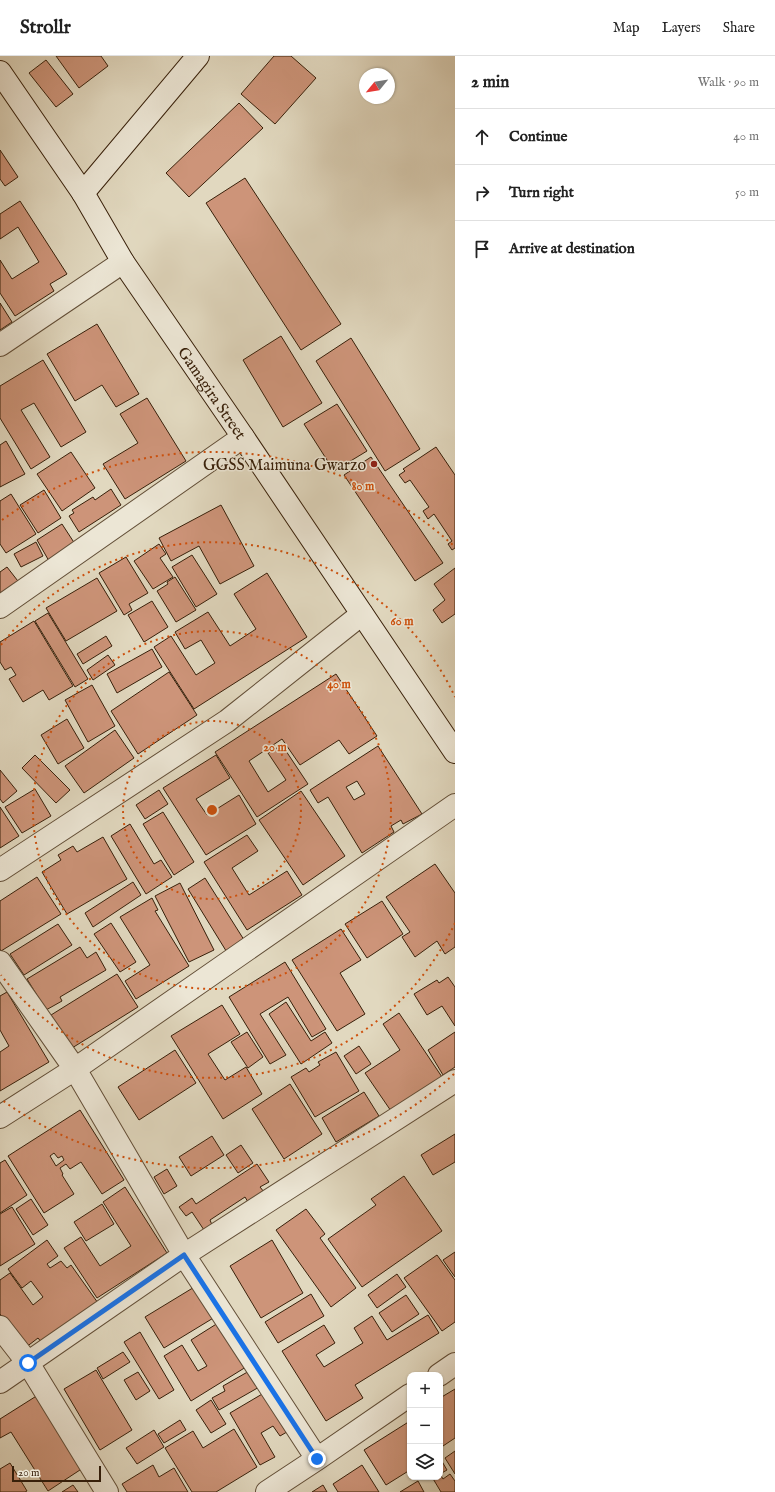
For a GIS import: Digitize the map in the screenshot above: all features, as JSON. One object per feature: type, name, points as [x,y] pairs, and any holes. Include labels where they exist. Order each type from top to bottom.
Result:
[{"type":"street","points":[[83,193],[198,56]]},
{"type":"street","name":"Gamagira Street","points":[[0,72],[83,193],[123,262],[455,752]]},
{"type":"street","points":[[0,345],[123,262]]},
{"type":"street","points":[[0,607],[243,437]]},
{"type":"street","points":[[0,870],[227,721],[362,614]]},
{"type":"street","points":[[0,1117],[75,1069],[455,805]]},
{"type":"street","points":[[0,962],[75,1069],[184,1255],[317,1459]]},
{"type":"street","points":[[0,1382],[184,1255],[455,1081]]},
{"type":"street","points":[[0,1327],[28,1363],[107,1492]]},
{"type":"street","points":[[443,1372],[455,1364]]},
{"type":"street","points":[[267,1492],[407,1397]]},
{"type":"building","points":[[56,56],[101,56],[108,66],[79,88]]},
{"type":"building","points":[[274,56],[291,56],[316,78],[275,124],[241,94]]},
{"type":"building","points":[[46,60],[73,94],[56,107],[29,73]]},
{"type":"building","points":[[239,103],[263,128],[189,197],[166,173]]},
{"type":"building","points":[[0,150],[18,177],[5,186],[0,179]]},
{"type":"building","points":[[245,178],[341,324],[301,350],[206,203]]},
{"type":"building","points":[[20,201],[67,274],[50,284],[54,291],[15,316],[0,293],[0,260],[12,279],[39,262],[18,227],[0,239],[0,214]]},
{"type":"building","points":[[0,303],[12,322],[0,330]]},
{"type":"building","points":[[97,324],[139,394],[116,407],[102,385],[75,401],[47,354]]},
{"type":"building","points":[[281,336],[322,403],[283,427],[243,360]]},
{"type":"building","points":[[351,338],[420,449],[385,471],[316,361]]},
{"type":"building","points":[[43,360],[86,432],[61,447],[34,403],[21,410],[50,457],[31,469],[0,418],[0,386]]},
{"type":"building","points":[[147,398],[186,461],[125,499],[103,464],[138,443],[120,414]]},
{"type":"building","points":[[337,404],[367,451],[334,471],[304,424]]},
{"type":"building","points":[[6,441],[25,474],[0,487],[0,445]]},
{"type":"building","points":[[436,447],[455,475],[455,548],[452,550],[448,544],[452,541],[434,514],[428,519],[423,511],[429,507],[410,480],[405,483],[399,475],[405,471],[403,469]]},
{"type":"building","points":[[71,452],[95,488],[62,511],[37,474]]},
{"type":"building","points":[[371,457],[443,563],[415,581],[344,475]]},
{"type":"building","points":[[111,489],[121,505],[79,532],[69,516],[74,513],[72,510],[93,497],[95,500]]},
{"type":"building","points":[[44,490],[61,518],[38,533],[20,505]]},
{"type":"building","points":[[11,494],[36,534],[6,553],[0,544],[0,501]]},
{"type":"building","points":[[221,505],[254,566],[220,584],[199,546],[171,561],[159,538]]},
{"type":"building","points":[[62,524],[75,544],[49,561],[37,540]]},
{"type":"building","points":[[36,542],[43,556],[21,567],[14,554]]},
{"type":"building","points":[[159,544],[166,554],[160,558],[173,577],[153,589],[134,561]]},
{"type":"building","points":[[192,555],[217,594],[196,607],[172,567]]},
{"type":"building","points":[[126,557],[148,593],[129,604],[132,610],[124,615],[99,573]]},
{"type":"building","points":[[7,567],[21,585],[0,601],[0,572]]},
{"type":"building","points":[[455,568],[455,614],[442,623],[433,610],[445,600],[434,584]]},
{"type":"building","points":[[267,573],[307,637],[194,709],[154,647],[171,636],[196,675],[215,663],[201,640],[185,649],[175,632],[208,612],[230,646],[256,629],[234,594]]},
{"type":"building","points":[[175,577],[196,610],[176,622],[157,591],[168,584],[167,582]]},
{"type":"building","points":[[97,578],[117,611],[66,641],[46,608]]},
{"type":"building","points":[[152,601],[168,627],[144,642],[128,615]]},
{"type":"building","points":[[48,613],[88,679],[75,687],[35,621]]},
{"type":"building","points":[[34,621],[73,686],[49,700],[43,690],[23,702],[9,679],[16,675],[11,667],[5,670],[0,662],[0,642]]},
{"type":"building","points":[[106,636],[112,646],[83,664],[77,654]]},
{"type":"building","points":[[152,649],[162,667],[117,693],[107,674]]},
{"type":"building","points":[[108,655],[115,665],[93,680],[87,670]]},
{"type":"building","points":[[169,672],[197,715],[138,754],[111,711]]},
{"type":"building","points":[[336,674],[377,736],[349,754],[339,740],[300,765],[282,739],[249,761],[268,792],[286,780],[268,753],[282,745],[308,784],[257,817],[215,752]]},
{"type":"building","points":[[92,685],[115,726],[88,742],[65,700]]},
{"type":"building","points":[[67,719],[84,748],[58,764],[41,735]]},
{"type":"building","points":[[115,730],[134,758],[84,793],[65,766]]},
{"type":"building","points":[[378,746],[422,814],[403,824],[401,820],[391,826],[394,832],[362,853],[328,797],[318,803],[310,790]],"holes":[[[357,781],[365,794],[354,800],[346,787]]]},
{"type":"building","points":[[35,755],[70,790],[56,803],[22,768]]},
{"type":"building","points":[[216,755],[230,778],[196,799],[207,815],[239,795],[256,824],[206,855],[163,788]]},
{"type":"building","points":[[0,770],[17,791],[3,803],[0,799]]},
{"type":"building","points":[[35,789],[51,816],[22,833],[5,807]]},
{"type":"building","points":[[159,790],[168,804],[145,819],[136,805]]},
{"type":"building","points":[[301,791],[345,856],[303,885],[259,820]]},
{"type":"building","points":[[0,807],[19,836],[0,848]]},
{"type":"building","points":[[163,812],[194,862],[174,875],[143,824]]},
{"type":"building","points":[[130,824],[154,864],[161,860],[172,877],[146,894],[111,836]]},
{"type":"building","points":[[247,835],[258,851],[232,868],[249,895],[287,871],[302,895],[247,930],[204,862]]},
{"type":"building","points":[[103,837],[127,879],[67,914],[42,872],[61,860],[58,855],[73,846],[77,852]]},
{"type":"building","points":[[435,864],[455,893],[455,947],[445,954],[437,941],[415,957],[402,937],[410,932],[386,897]]},
{"type":"building","points":[[37,877],[61,914],[1,951],[0,901]]},
{"type":"building","points":[[205,878],[246,943],[228,954],[188,889]]},
{"type":"building","points":[[133,882],[141,895],[93,927],[85,913]]},
{"type":"building","points":[[180,883],[214,950],[189,962],[155,896]]},
{"type":"building","points":[[152,898],[158,910],[155,911],[189,966],[136,999],[125,981],[150,965],[120,917]]},
{"type":"building","points":[[382,901],[403,934],[367,958],[345,924]]},
{"type":"building","points":[[111,923],[136,962],[120,972],[94,934]]},
{"type":"building","points":[[58,924],[72,945],[24,975],[10,954]]},
{"type":"building","points":[[341,929],[361,960],[340,973],[365,1014],[337,1031],[292,960]]},
{"type":"building","points":[[80,947],[87,958],[96,952],[106,970],[60,997],[62,1001],[46,1010],[27,979]]},
{"type":"building","points":[[285,962],[326,1029],[312,1037],[288,997],[260,1014],[286,1055],[270,1064],[229,997]]},
{"type":"building","points":[[117,974],[138,1007],[72,1048],[51,1015]]},
{"type":"building","points":[[448,977],[455,987],[455,1026],[442,1006],[427,1015],[414,994],[437,980],[439,983]]},
{"type":"building","points":[[7,992],[49,1062],[0,1091],[0,1052],[9,1046],[0,1030],[0,996]]},
{"type":"building","points":[[286,1002],[311,1041],[325,1032],[332,1043],[301,1064],[269,1014]]},
{"type":"building","points":[[222,1005],[240,1034],[208,1054],[225,1080],[246,1067],[262,1094],[223,1119],[171,1036]]},
{"type":"building","points":[[399,1013],[442,1077],[391,1111],[365,1073],[400,1050],[383,1024]]},
{"type":"building","points":[[247,1032],[263,1057],[248,1068],[231,1042]]},
{"type":"building","points":[[455,1032],[455,1067],[443,1075],[428,1050]]},
{"type":"building","points":[[359,1046],[371,1064],[356,1074],[344,1056]]},
{"type":"building","points":[[175,1050],[196,1083],[139,1120],[118,1087]]},
{"type":"building","points":[[336,1052],[359,1091],[315,1117],[291,1077],[306,1068],[309,1072],[320,1065],[318,1062]]},
{"type":"building","points":[[290,1084],[322,1134],[284,1159],[252,1109]]},
{"type":"building","points":[[364,1092],[379,1116],[336,1142],[322,1118]]},
{"type":"building","points":[[80,1110],[124,1180],[102,1194],[81,1162],[70,1169],[66,1164],[60,1168],[63,1174],[62,1175],[74,1194],[44,1213],[8,1156]],"holes":[[[54,1153],[58,1158],[62,1156],[64,1160],[56,1166],[50,1156]]]},
{"type":"building","points":[[455,1134],[455,1162],[433,1175],[421,1155]]},
{"type":"building","points":[[212,1136],[224,1155],[191,1176],[179,1157]]},
{"type":"building","points":[[241,1145],[253,1163],[238,1173],[226,1155]]},
{"type":"building","points":[[5,1160],[27,1195],[0,1213],[0,1163]]},
{"type":"building","points":[[257,1164],[269,1182],[260,1187],[264,1192],[248,1202],[245,1197],[210,1220],[212,1225],[204,1230],[192,1212],[186,1216],[179,1207],[192,1198],[196,1204]]},
{"type":"building","points":[[167,1169],[177,1186],[164,1194],[154,1177]]},
{"type":"building","points":[[404,1176],[442,1231],[362,1287],[328,1239],[376,1205],[371,1199]]},
{"type":"building","points":[[125,1187],[167,1253],[97,1298],[64,1248],[81,1237],[100,1266],[131,1246],[103,1202]]},
{"type":"building","points":[[31,1199],[48,1225],[33,1235],[16,1209]]},
{"type":"building","points":[[102,1204],[114,1224],[86,1241],[74,1222]]},
{"type":"building","points":[[12,1207],[35,1244],[0,1266],[0,1214]]},
{"type":"building","points":[[306,1209],[325,1234],[320,1238],[356,1288],[331,1307],[276,1230]]},
{"type":"building","points":[[47,1240],[58,1256],[47,1264],[50,1268],[61,1261],[67,1268],[71,1265],[98,1303],[42,1343],[38,1338],[25,1348],[0,1314],[0,1280],[10,1273],[33,1305],[43,1297],[31,1281],[22,1288],[8,1269]]},
{"type":"building","points":[[272,1240],[303,1293],[261,1318],[230,1266]]},
{"type":"building","points":[[455,1252],[455,1277],[443,1260]]},
{"type":"building","points":[[437,1255],[455,1280],[455,1322],[442,1331],[404,1278]]},
{"type":"building","points":[[397,1274],[406,1287],[377,1308],[368,1295]]},
{"type":"building","points":[[196,1286],[215,1317],[164,1348],[145,1317]]},
{"type":"building","points":[[311,1294],[324,1316],[278,1343],[265,1322]]},
{"type":"building","points":[[406,1295],[419,1314],[392,1332],[379,1313]]},
{"type":"building","points":[[428,1315],[439,1333],[355,1385],[363,1398],[326,1421],[282,1351],[324,1325],[335,1343],[316,1355],[324,1367],[363,1343],[354,1328],[372,1316],[387,1340]]},
{"type":"building","points":[[218,1323],[246,1367],[191,1401],[164,1356],[182,1345],[198,1371],[207,1366],[191,1340]]},
{"type":"building","points":[[140,1332],[174,1390],[159,1399],[124,1342]]},
{"type":"building","points":[[123,1352],[130,1362],[103,1379],[97,1368]]},
{"type":"building","points":[[96,1370],[132,1430],[100,1450],[64,1389]]},
{"type":"building","points":[[251,1370],[261,1386],[219,1410],[212,1398],[225,1391],[223,1386]]},
{"type":"building","points":[[138,1372],[150,1391],[136,1400],[124,1380]]},
{"type":"building","points":[[455,1389],[455,1438],[443,1446],[443,1408],[443,1396]]},
{"type":"building","points":[[269,1390],[292,1429],[280,1436],[273,1426],[261,1433],[275,1457],[260,1465],[230,1413]]},
{"type":"building","points":[[38,1395],[83,1468],[48,1491],[11,1432],[0,1438],[0,1419]]},
{"type":"building","points":[[211,1400],[226,1424],[211,1433],[196,1410]]},
{"type":"building","points":[[180,1420],[186,1430],[164,1443],[158,1434]]},
{"type":"building","points":[[407,1423],[407,1472],[386,1485],[364,1450]]},
{"type":"building","points":[[234,1429],[257,1467],[216,1492],[192,1492],[165,1448],[193,1431],[203,1448]]},
{"type":"building","points":[[154,1430],[164,1447],[137,1464],[126,1448]]},
{"type":"building","points":[[455,1451],[455,1474],[445,1458]]},
{"type":"building","points":[[10,1463],[27,1491],[0,1492],[0,1469]]},
{"type":"building","points":[[443,1463],[447,1470],[443,1472]]},
{"type":"building","points":[[153,1465],[159,1477],[174,1468],[188,1492],[127,1492],[122,1484]]},
{"type":"building","points":[[362,1465],[379,1492],[338,1492],[333,1484]]},
{"type":"building","points":[[450,1474],[455,1481],[455,1492],[441,1492],[434,1480],[443,1480]]},
{"type":"building","points":[[418,1481],[424,1492],[400,1492]]},
{"type":"building","points":[[73,1485],[78,1492],[62,1492]]},
{"type":"building","points":[[323,1485],[327,1492],[312,1492]]},
{"type":"place","name":"GGSS Maimuna Gwarzo","points":[[374,464]]},
{"type":"route","points":[[28,1363],[184,1255],[317,1459]]}]
